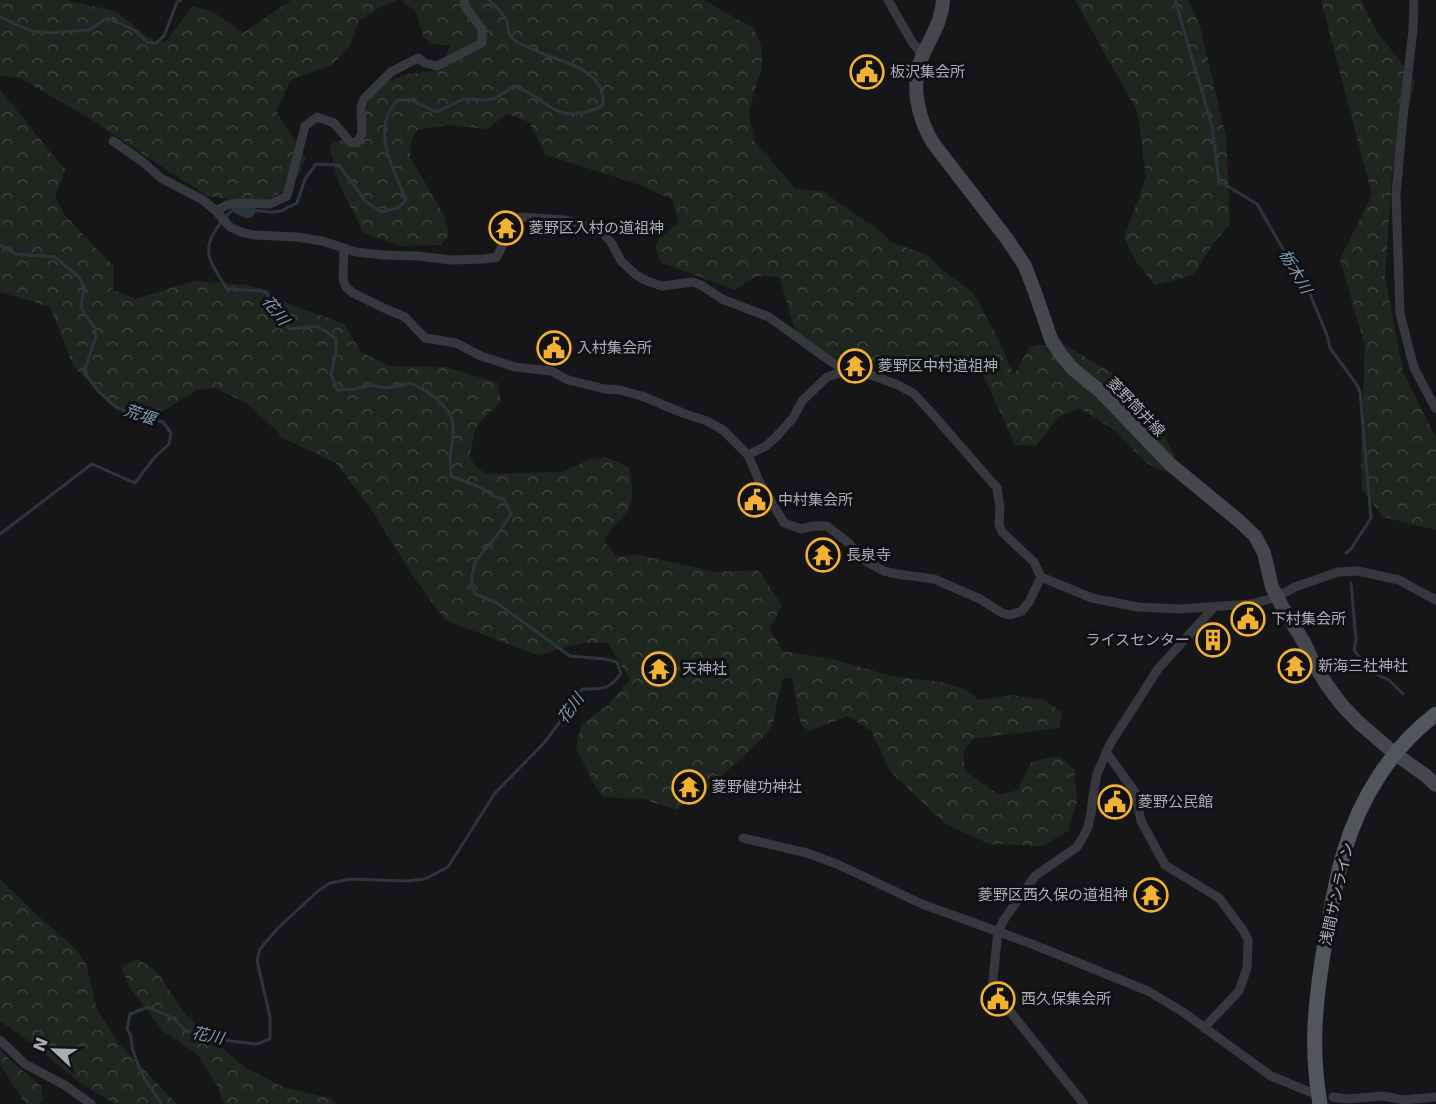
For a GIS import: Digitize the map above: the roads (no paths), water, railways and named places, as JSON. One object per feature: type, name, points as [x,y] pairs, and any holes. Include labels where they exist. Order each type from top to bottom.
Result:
[{"type":"main road","name":"菱野筒井線","points":[[943,0],[940,19],[919,66],[916,87],[923,126],[933,143],[1025,266],[1051,339],[1061,355],[1073,369],[1106,397],[1171,465],[1254,536],[1264,553],[1272,587],[1277,597],[1336,698],[1357,721],[1436,785]]},
{"type":"main road","name":"浅間サンライン","points":[[1321,1098],[1315,1028],[1318,989],[1331,909],[1344,851],[1355,820],[1394,753],[1422,724],[1436,714]]},
{"type":"street","points":[[216,211],[238,203],[270,204],[287,196],[305,126],[317,117],[334,123],[350,142],[357,142],[362,134],[361,107],[364,99],[391,72],[418,58],[425,63],[438,66],[482,43],[482,29],[466,8],[464,0]]},
{"type":"street","points":[[888,0],[912,42],[923,55]]},
{"type":"street","points":[[1414,0],[1396,194],[1400,314],[1414,368],[1436,409]]},
{"type":"street","points":[[113,141],[162,178],[203,200],[230,227],[253,235],[297,237],[322,241],[356,252],[451,260],[497,257],[513,222],[521,217],[565,220],[584,225],[604,234],[621,261],[636,275],[662,286],[693,282],[700,285],[722,299],[769,317],[846,371]]},
{"type":"street","points":[[344,248],[343,279],[346,288],[388,310],[405,316],[425,338],[456,343],[481,356],[515,367],[551,371],[568,380],[642,396],[685,414],[707,420],[723,430],[748,455],[759,481],[784,523],[801,529],[814,525],[827,526],[850,544],[859,557],[884,571],[934,579],[1010,615],[1022,611],[1029,603],[1041,577]]},
{"type":"street","points":[[748,455],[766,446],[776,437],[793,418],[802,401],[827,377],[846,371],[862,373],[898,385],[913,393],[997,488],[1000,507],[999,524],[1002,532],[1035,562],[1041,577],[1092,598],[1138,607],[1180,609],[1251,604],[1277,597],[1295,587],[1338,572],[1358,571],[1399,580],[1436,600]]},
{"type":"street","points":[[1084,1104],[992,989],[998,931],[1035,876],[1077,847],[1088,827],[1097,774],[1106,752],[1158,669],[1214,607]]},
{"type":"street","points":[[1106,752],[1135,792],[1141,821],[1165,865],[1219,898],[1248,940],[1247,968],[1239,991],[1204,1028]]},
{"type":"street","points":[[743,838],[807,852],[922,904],[998,931],[1148,991],[1183,1012],[1271,1076],[1321,1098],[1347,1099],[1383,1096],[1404,1100],[1436,1097]]},
{"type":"street","points":[[0,1040],[25,1064],[66,1086],[91,1104]]},
{"type":"waterway","name":"荒堰","points":[[0,17],[31,31],[50,33],[89,30],[107,18],[134,30],[147,42],[156,43],[164,36],[177,2],[181,0]]},
{"type":"waterway","name":"花川","points":[[248,210],[281,211],[297,203],[305,179],[316,164],[339,165],[366,202],[382,212],[398,208],[406,200],[391,162],[385,136],[385,124],[398,100],[410,100],[437,112],[464,99],[496,98],[514,86],[564,113],[586,112],[603,105],[602,93],[591,76],[572,65],[514,40],[509,34],[505,18],[489,0]]},
{"type":"waterway","name":"栃木川","points":[[1175,0],[1212,126],[1219,181],[1257,204],[1310,294],[1330,348],[1360,392],[1371,518],[1346,553]]},
{"type":"waterway","name":"花川","points":[[162,1104],[147,1083],[132,1048],[131,1036],[127,1029],[130,1014],[148,1007],[173,1018],[186,1031],[222,1040],[257,1044],[270,1039],[270,1017],[257,961],[260,949],[278,928],[318,891],[330,883],[351,879],[407,881],[425,879],[448,867],[495,793],[544,743],[582,689],[609,686],[621,673],[617,662],[570,656],[497,603],[475,594],[471,579],[475,562],[511,514],[504,499],[451,476],[453,423],[449,412],[437,399],[411,383],[386,388],[370,385],[356,389],[337,390],[331,374],[336,353],[336,339],[319,327],[290,329],[277,315],[274,301],[263,291],[227,289],[209,255],[210,240],[222,221],[234,209],[240,207]]},
{"type":"waterway","name":"花川","points":[[240,207],[248,210]]},
{"type":"waterway","name":"荒堰","points":[[0,245],[16,254],[55,257],[79,277],[84,287],[81,308],[95,328],[96,337],[84,372],[99,392],[115,406],[129,413],[163,422],[171,433],[169,444],[154,458],[135,483],[92,464],[0,534]]},
{"type":"waterway","name":"栃木川","points":[[1351,583],[1356,640],[1354,650],[1371,672],[1389,680],[1403,694]]},
{"type":"place","name":"板沢集会所","points":[[867,72]]},
{"type":"place","name":"菱野区入村の道祖神","points":[[506,228]]},
{"type":"place","name":"入村集会所","points":[[554,348]]},
{"type":"place","name":"菱野区中村道祖神","points":[[855,366]]},
{"type":"place","name":"中村集会所","points":[[755,500]]},
{"type":"place","name":"長泉寺","points":[[823,555]]},
{"type":"place","name":"下村集会所","points":[[1248,619]]},
{"type":"place","name":"ライスセンター","points":[[1213,640]]},
{"type":"place","name":"新海三社神社","points":[[1295,666]]},
{"type":"place","name":"天神社","points":[[659,669]]},
{"type":"place","name":"菱野健功神社","points":[[689,787]]},
{"type":"place","name":"菱野公民館","points":[[1115,802]]},
{"type":"place","name":"菱野区西久保の道祖神","points":[[1151,895]]},
{"type":"place","name":"西久保集会所","points":[[998,999]]}]
